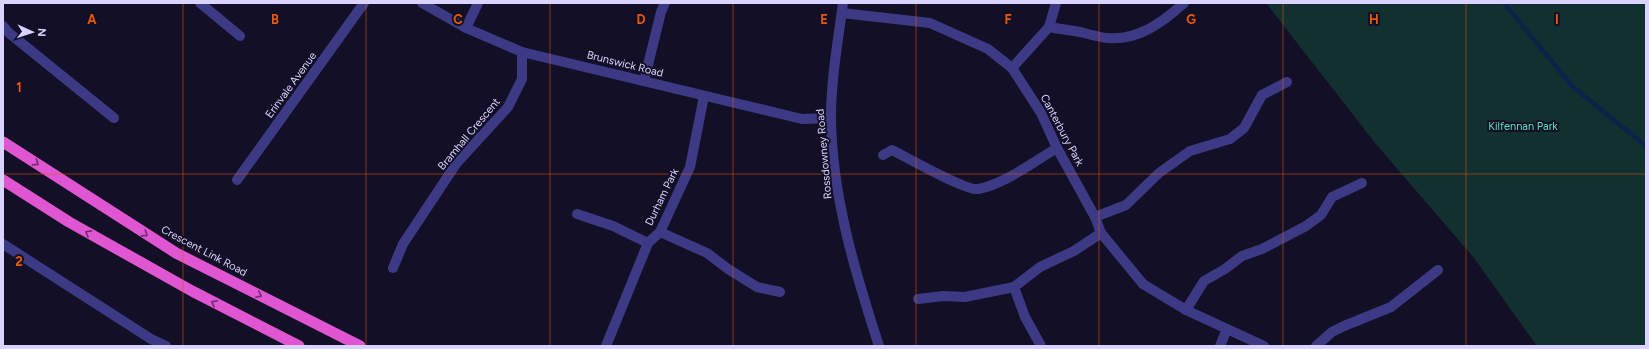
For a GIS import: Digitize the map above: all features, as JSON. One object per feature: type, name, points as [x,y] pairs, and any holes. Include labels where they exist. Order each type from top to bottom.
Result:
[{"type":"highway","name":"Crescent Link Road","points":[[3,142],[176,253],[360,346]]},
{"type":"highway","points":[[3,180],[69,222],[192,292],[299,346]]},
{"type":"street","points":[[200,3],[240,36]]},
{"type":"street","name":"Erinvale Avenue","points":[[237,180],[364,3]]},
{"type":"street","name":"Brunswick Road","points":[[422,3],[466,28],[522,52],[802,119],[831,118]]},
{"type":"street","points":[[466,28],[478,3]]},
{"type":"street","points":[[644,81],[661,12],[665,3]]},
{"type":"street","points":[[1012,68],[1049,27],[1056,3]]},
{"type":"street","points":[[1049,27],[1108,38],[1128,37],[1145,31],[1165,20],[1184,3]]},
{"type":"street","name":"Canterbury Park","points":[[842,8],[930,23],[988,49],[1012,68],[1041,112],[1057,148],[1095,217],[1101,233],[1143,284],[1186,310],[1264,346]]},
{"type":"street","name":"Rossdowney Road","points":[[842,8],[834,68],[831,118],[837,186],[852,254],[879,346]]},
{"type":"street","points":[[3,26],[114,118]]},
{"type":"street","name":"Bramhall Crescent","points":[[394,268],[403,244],[456,164],[508,107],[522,79],[522,52]]},
{"type":"street","points":[[1095,217],[1126,204],[1159,174],[1190,151],[1230,139],[1244,128],[1262,96],[1287,82]]},
{"type":"street","name":"Durham Park","points":[[606,346],[648,243],[660,232],[690,167],[704,96]]},
{"type":"street","points":[[883,155],[892,150],[961,186],[977,189],[1003,180],[1057,148]]},
{"type":"street","points":[[1186,310],[1204,281],[1225,269],[1242,256],[1262,249],[1306,226],[1321,215],[1332,197],[1362,183]]},
{"type":"street","points":[[577,214],[613,226],[648,243]]},
{"type":"street","points":[[660,232],[707,253],[728,269],[757,287],[780,292]]},
{"type":"street","points":[[918,299],[943,296],[965,297],[1014,287],[1040,267],[1074,251],[1101,233]]},
{"type":"street","points":[[3,244],[148,342],[166,346]]},
{"type":"street","points":[[1316,346],[1332,332],[1391,307],[1438,270]]},
{"type":"street","points":[[1014,287],[1025,317],[1041,346]]},
{"type":"street","points":[[1220,346],[1227,329]]},
{"type":"green space","name":"Kilfennan Park","points":[[1266,3],[1646,3],[1646,346],[1537,346],[1474,258],[1375,143]]},
{"type":"waterway","points":[[1504,3],[1572,86],[1646,146]]}]
